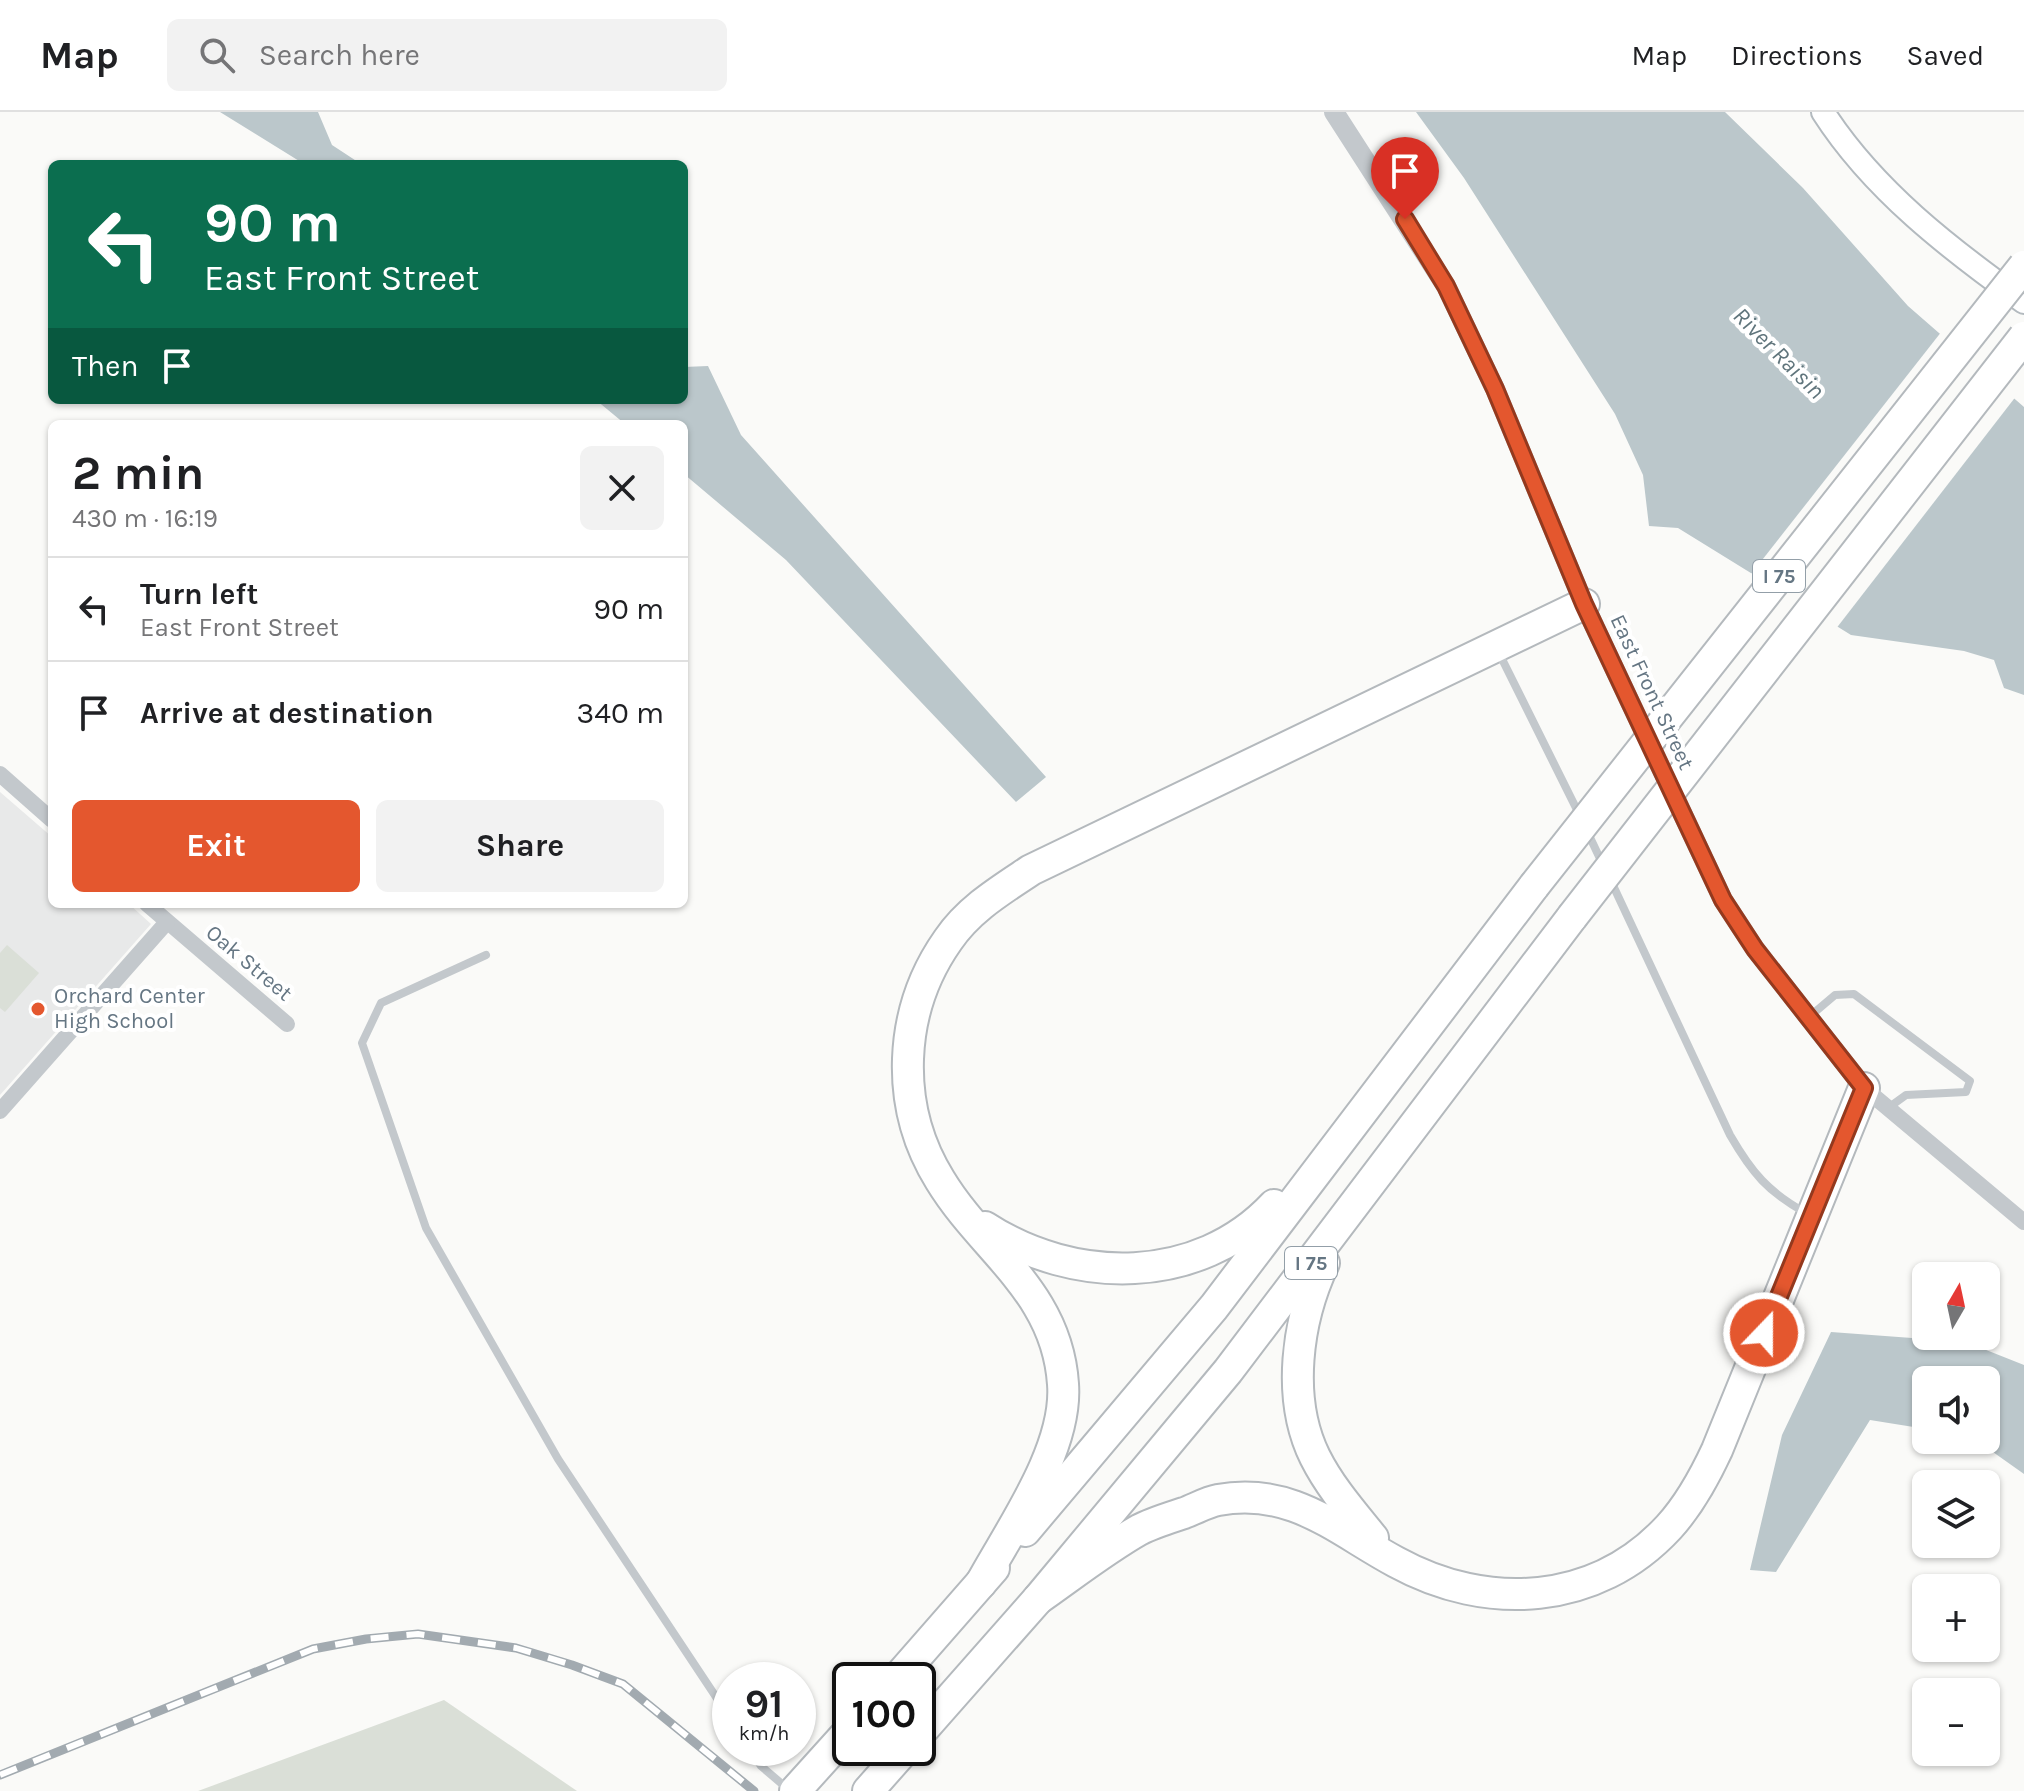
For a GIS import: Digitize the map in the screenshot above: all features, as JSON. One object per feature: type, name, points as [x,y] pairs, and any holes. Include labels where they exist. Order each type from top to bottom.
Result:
[{"type":"highway","name":"I 75","points":[[912,1662],[1214,1307],[1534,886],[2024,266]]},
{"type":"highway","name":"I 75","points":[[936,1715],[1038,1599],[1228,1371],[1572,917],[2024,337]]},
{"type":"highway","points":[[981,1583],[1058,1434],[1064,1385],[1047,1322],[1033,1293],[969,1216],[935,1169],[918,1135],[906,1087],[910,1032],[926,981],[948,939],[981,903],[1031,870],[1584,604]]},
{"type":"highway","points":[[1038,1599],[1139,1530],[1217,1500],[1281,1503],[1323,1517],[1396,1562],[1439,1581],[1486,1595],[1534,1596],[1581,1585],[1626,1561],[1668,1528],[1697,1491],[1717,1450],[1864,1088]]},
{"type":"highway","points":[[969,1216],[1004,1239],[1054,1259],[1121,1270],[1173,1264],[1244,1232],[1358,1116]]},
{"type":"highway","points":[[1383,1168],[1316,1280],[1302,1334],[1299,1396],[1314,1454],[1333,1488],[1396,1562]]},
{"type":"highway","points":[[797,1786],[832,1749]]},
{"type":"highway","points":[[868,1791],[890,1766]]},
{"type":"main road","points":[[1823,112],[1897,199],[1960,255],[2024,302]]},
{"type":"street","name":"East Front Street","points":[[1334,112],[1446,286],[1495,389],[1584,604],[1723,900],[1808,1018],[1864,1088],[2024,1222]]},
{"type":"street","points":[[0,774],[48,816]]},
{"type":"street","name":"Oak Street","points":[[151,908],[287,1024]]},
{"type":"street","points":[[0,1111],[167,922]]},
{"type":"lane","points":[[1495,645],[1646,951],[1730,1135],[1752,1173],[1781,1199],[1811,1216]]},
{"type":"lane","points":[[486,955],[381,1003],[362,1043],[426,1228],[558,1459],[712,1691]]},
{"type":"lane","points":[[1808,1018],[1835,995],[1854,994],[1970,1081],[1966,1092],[1906,1095],[1888,1108]]},
{"type":"lane","points":[[761,1766],[797,1786]]},
{"type":"shaded area","name":"Orchard Center High School","points":[[0,792],[48,834],[48,908],[133,908],[151,924],[0,1095]]},
{"type":"shaded area","points":[[7,945],[39,973],[5,1012],[0,1008],[0,953]]},
{"type":"shaded area","points":[[444,1700],[577,1791],[198,1791]]},
{"type":"water","points":[[220,112],[318,112],[332,145],[355,160],[298,160]]},
{"type":"water","name":"River Raisin","points":[[1416,112],[1725,112],[1803,188],[1908,306],[2024,407],[2024,695],[2004,688],[1994,660],[1964,651],[1851,635],[1678,528],[1649,526],[1643,475],[1615,414],[1464,178]]},
{"type":"water","points":[[708,366],[741,435],[1046,777],[1016,802],[786,560],[688,477],[688,420],[620,420],[601,404],[688,404],[688,367]]},
{"type":"water","points":[[1831,1332],[1912,1338],[1912,1350],[1986,1350],[2024,1365],[2024,1474],[1996,1454],[2000,1454],[2000,1366],[1912,1366],[1912,1427],[1870,1420],[1776,1572],[1750,1570],[1782,1435]]},
{"type":"pier","points":[[1942,331],[2017,395],[1835,630],[1748,578]]},
{"type":"railway","points":[[0,1775],[313,1649],[366,1639],[418,1634],[516,1648],[623,1684],[754,1791]]},
{"type":"place","name":"Orchard Center High School","points":[[38,1009]]},
{"type":"route","points":[[1405,219],[1446,286],[1495,389],[1584,604],[1723,900],[1755,949],[1864,1088],[1764,1333]]}]
